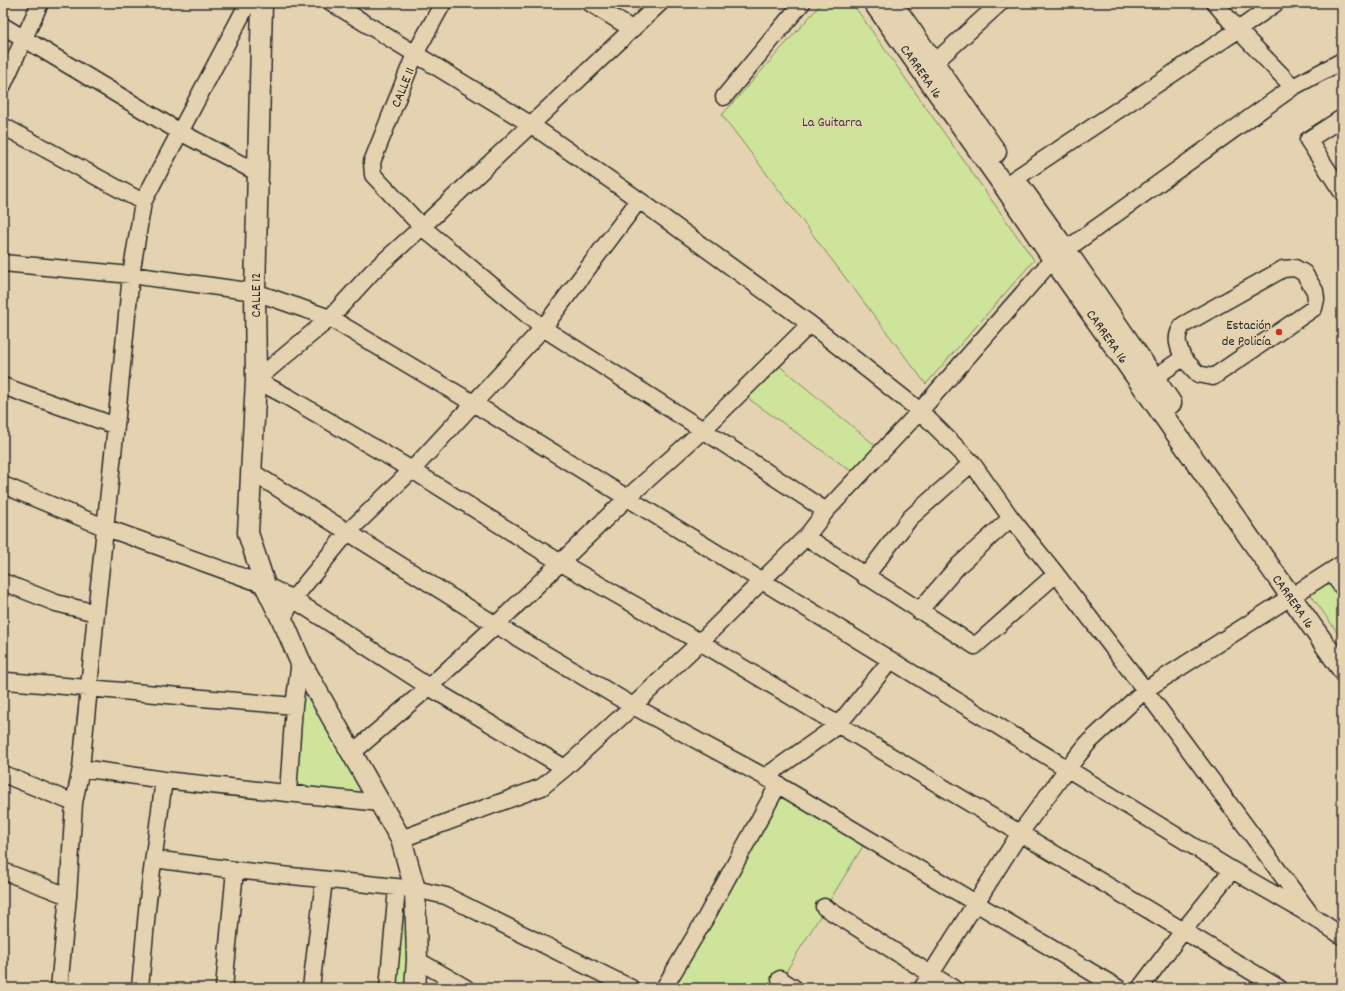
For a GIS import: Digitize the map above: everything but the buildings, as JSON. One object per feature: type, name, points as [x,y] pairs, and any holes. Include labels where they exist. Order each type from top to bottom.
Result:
[{"type":"main road","name":"CALLE 12","points":[[262,3],[255,292],[256,380],[248,533],[265,585],[300,662],[401,839],[406,888],[417,960],[415,988]]},
{"type":"main road","name":"CARRERA 16","points":[[874,3],[930,68]]},
{"type":"main road","name":"CARRERA 16","points":[[892,3],[930,68],[1009,183],[1148,382],[1256,527],[1342,669]]},
{"type":"main road","name":"CARRERA 16","points":[[1296,593],[1342,646]]},
{"type":"street","points":[[3,85],[40,3]]},
{"type":"street","points":[[59,988],[68,896],[74,803],[81,768],[90,688],[104,527],[116,426],[130,275],[143,202],[248,3]]},
{"type":"street","points":[[332,3],[530,124],[639,200],[810,324],[920,411],[972,463],[1011,518],[1145,690],[1312,916]]},
{"type":"street","name":"CALLE 11","points":[[422,227],[373,175],[372,162],[415,54],[443,3]]},
{"type":"street","points":[[590,3],[632,30]]},
{"type":"street","points":[[660,3],[422,227],[372,272],[330,318],[256,380],[288,396],[412,470],[561,563],[700,642],[1279,988]]},
{"type":"street","points":[[724,97],[802,3]]},
{"type":"street","points":[[930,68],[1000,3]]},
{"type":"street","points":[[1215,3],[1238,30],[1293,87]]},
{"type":"street","points":[[1009,183],[1276,3]]},
{"type":"street","points":[[3,26],[24,37],[180,132],[258,173]]},
{"type":"street","points":[[401,839],[542,787],[565,768],[633,706],[806,538],[826,511],[920,411],[1059,254],[1293,87],[1342,61]]},
{"type":"street","points":[[1342,118],[1308,140],[1342,192]]},
{"type":"street","points":[[3,126],[143,202]]},
{"type":"street","points":[[282,620],[293,599],[348,532],[412,470],[543,328],[639,200]]},
{"type":"street","points":[[422,227],[543,328],[703,430],[826,511]]},
{"type":"street","points":[[3,262],[130,275],[255,292],[330,318],[473,403],[1067,769],[1232,870],[1312,916],[1342,936]]},
{"type":"street","points":[[1296,268],[1304,273],[1315,291],[1316,299],[1314,308],[1213,377],[1198,374],[1183,358],[1177,341],[1178,332],[1183,325],[1283,269],[1296,268]]},
{"type":"street","points":[[352,753],[496,625],[627,498],[703,430],[810,324]]},
{"type":"street","points":[[1148,382],[1183,358]]},
{"type":"street","points":[[3,386],[116,426]]},
{"type":"street","points":[[865,577],[910,518],[972,463]]},
{"type":"street","points":[[252,472],[496,625],[633,706],[772,781],[1118,988]]},
{"type":"street","points":[[3,485],[104,527],[265,585],[293,599],[429,686],[565,768]]},
{"type":"street","points":[[920,611],[958,566],[1011,518]]},
{"type":"street","points":[[806,538],[975,646],[1056,574]]},
{"type":"street","points":[[922,988],[1020,833],[1088,743],[1145,690],[1337,568],[1342,587]]},
{"type":"street","points":[[3,582],[56,603],[96,613]]},
{"type":"street","points":[[664,988],[704,920],[772,781],[838,725],[891,660]]},
{"type":"street","points":[[288,793],[294,706],[300,662]]},
{"type":"street","points":[[3,680],[294,706]]},
{"type":"street","points":[[81,768],[164,780],[380,803]]},
{"type":"street","points":[[3,774],[74,803]]},
{"type":"street","points":[[140,988],[148,900],[164,780]]},
{"type":"street","points":[[154,859],[235,870],[406,888],[446,896],[631,988]]},
{"type":"street","points":[[224,988],[235,870]]},
{"type":"street","points":[[1140,988],[1232,870]]},
{"type":"street","points":[[3,871],[68,896]]},
{"type":"street","points":[[311,988],[324,880]]},
{"type":"street","points":[[388,988],[406,888]]},
{"type":"street","points":[[824,907],[953,988]]},
{"type":"street","points":[[417,960],[466,988]]},
{"type":"street","points":[[780,979],[794,988]]},
{"type":"green space","name":"La Guitarra","points":[[822,3],[852,3],[1034,260],[926,384],[722,115]]},
{"type":"green space","points":[[777,364],[876,446],[851,471],[746,397]]},
{"type":"green space","points":[[1330,578],[1342,595],[1342,639],[1309,592]]},
{"type":"green space","points":[[302,677],[370,798],[293,789]]},
{"type":"green space","points":[[780,794],[863,846],[776,988],[669,988]]},
{"type":"green space","points":[[400,892],[410,894],[409,988],[391,988]]},
{"type":"place","name":"Estación de Policía","points":[[1279,332]]}]
